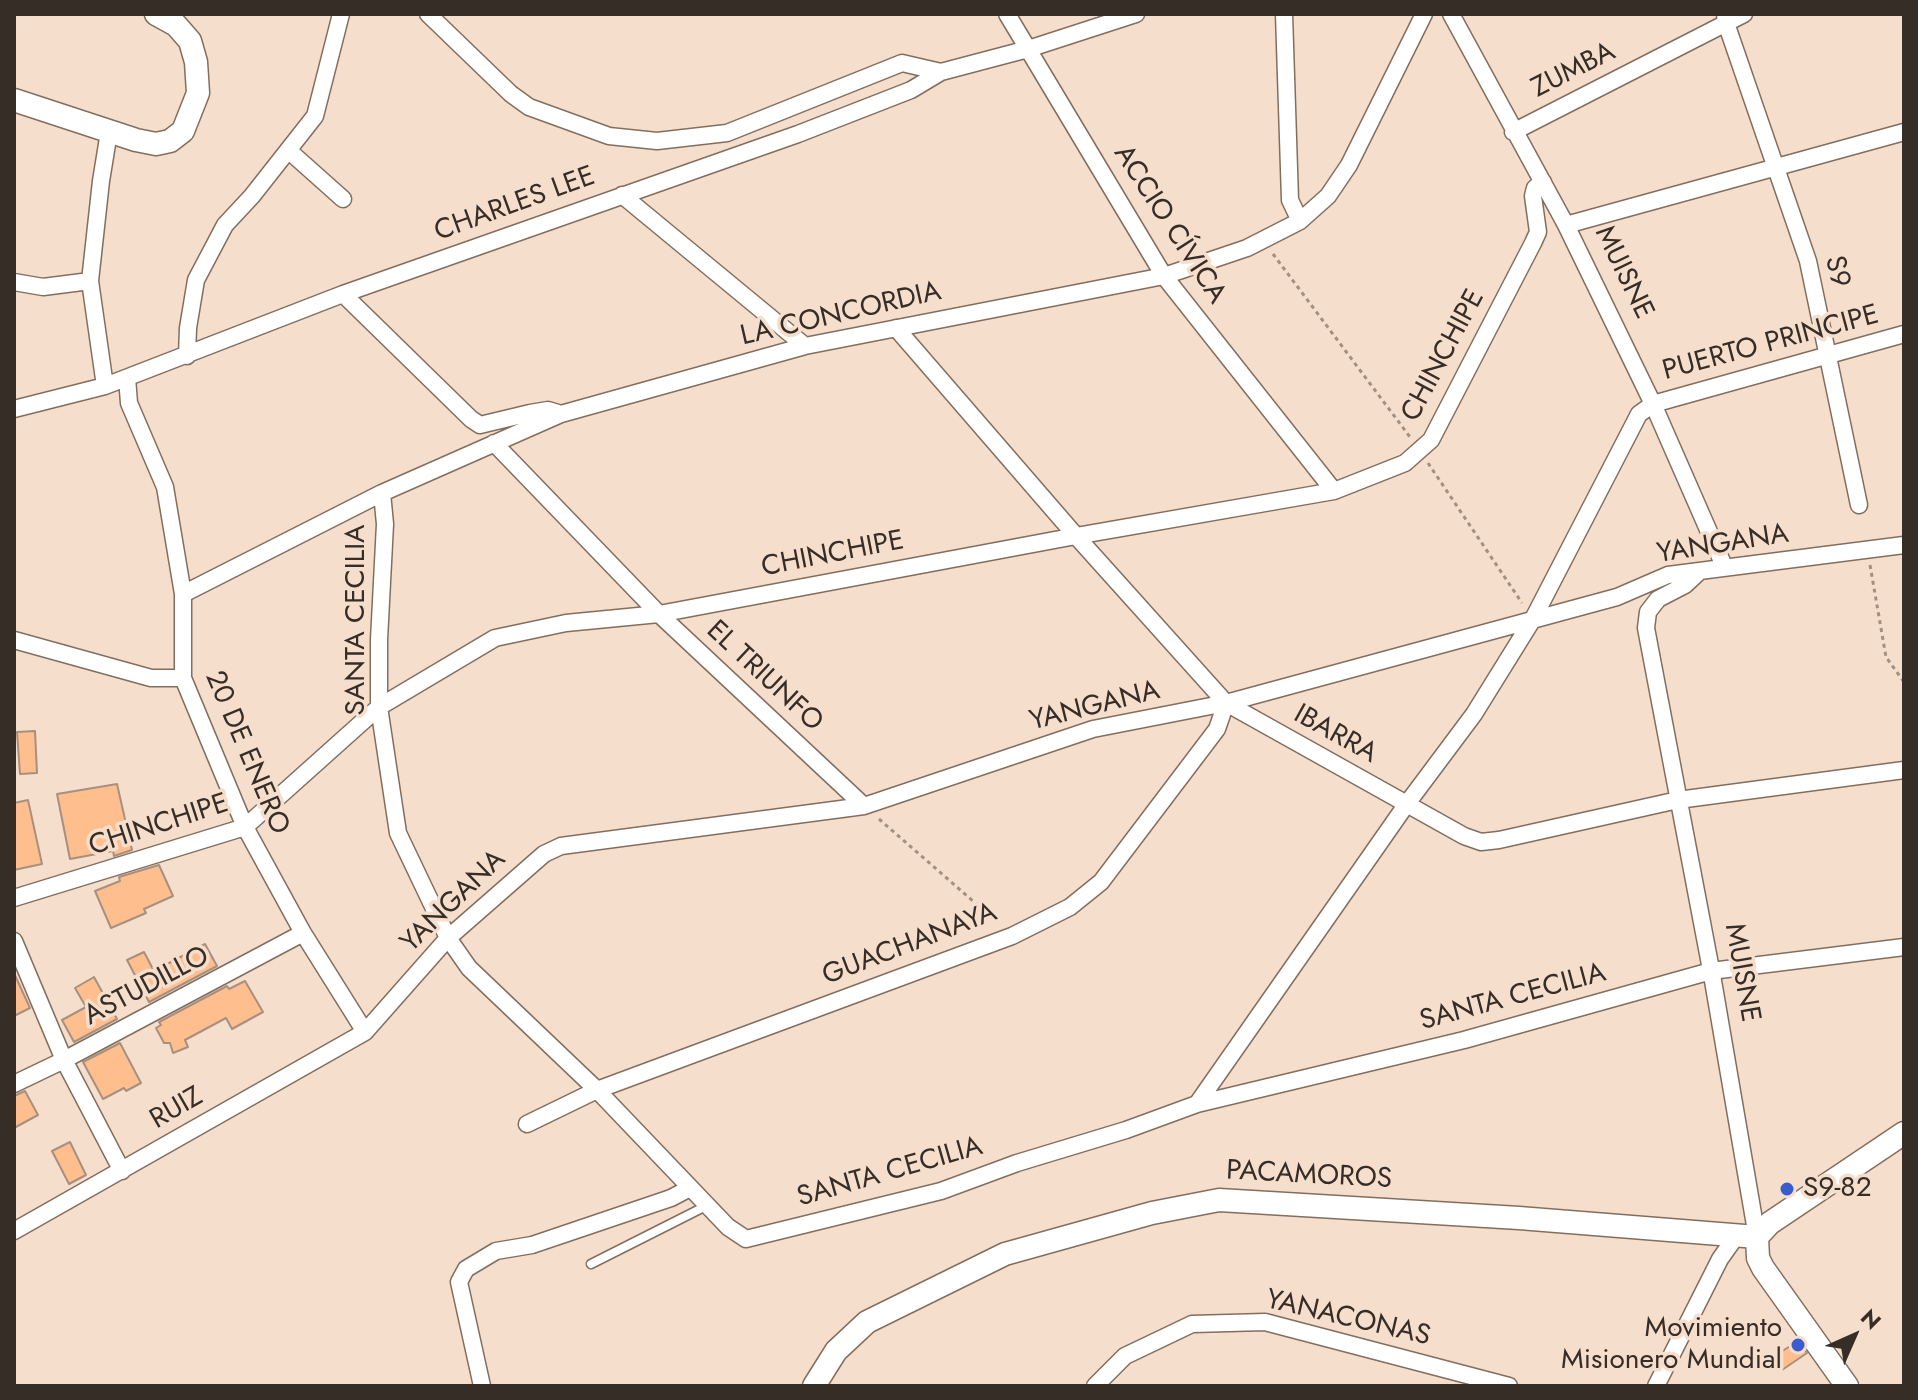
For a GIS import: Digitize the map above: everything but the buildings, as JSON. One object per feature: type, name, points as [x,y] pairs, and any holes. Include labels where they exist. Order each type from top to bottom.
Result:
[{"type":"street","points":[[14,100],[109,132],[156,144],[170,141],[183,131],[198,93],[196,62],[190,41],[176,25],[156,14]]},
{"type":"street","points":[[187,356],[196,280],[225,225],[315,116],[341,14]]},
{"type":"street","points":[[428,14],[511,94],[529,107],[588,130],[633,140],[688,139],[727,133],[902,63],[941,72],[1028,49],[1136,14]]},
{"type":"street","name":"ACCIO CÍVICA","points":[[1007,14],[1164,276],[1334,491]]},
{"type":"street","points":[[1284,14],[1290,200],[1300,221]]},
{"type":"street","name":"LA CONCORDIA","points":[[183,594],[382,493],[561,414],[805,346],[1164,276],[1247,248],[1300,221],[1328,196],[1349,165],[1424,14]]},
{"type":"street","name":"MUISNE","points":[[1451,14],[1566,225],[1653,404],[1724,566]]},
{"type":"street","name":"ZUMBA","points":[[1513,132],[1726,18],[1744,14]]},
{"type":"street","name":"S9","points":[[1726,18],[1774,169],[1808,261],[1859,505]]},
{"type":"street","name":"CHARLES LEE","points":[[14,409],[105,386],[343,294],[826,123],[911,90],[941,72]]},
{"type":"street","points":[[105,386],[90,281],[109,132]]},
{"type":"street","points":[[1566,225],[1904,132]]},
{"type":"street","points":[[288,150],[343,199]]},
{"type":"street","name":"CHINCHIPE","points":[[14,898],[245,827],[379,707],[495,638],[566,623],[659,614],[1334,491],[1405,463],[1431,440],[1538,232],[1533,196],[1535,188],[1543,182]]},
{"type":"street","points":[[622,195],[805,346]]},
{"type":"street","points":[[14,282],[43,287],[90,281]]},
{"type":"street","points":[[343,294],[480,425],[548,410],[561,414]]},
{"type":"street","name":"IBARRA","points":[[896,328],[1226,703],[1464,836],[1481,842],[1678,800],[1904,770]]},
{"type":"street","name":"PUERTO PRINCIPE","points":[[1653,404],[1904,334]]},
{"type":"street","name":"20 DE ENERO","points":[[127,378],[129,403],[165,487],[183,594],[183,678],[245,827],[303,933],[365,1032]]},
{"type":"street","points":[[1197,1104],[1406,805],[1474,714],[1533,619],[1639,414],[1653,404]]},
{"type":"street","name":"EL TRIUNFO","points":[[494,443],[659,614],[864,806]]},
{"type":"street","name":"SANTA CECILIA","points":[[382,493],[385,524],[379,707],[398,833],[448,938],[469,968],[597,1090],[728,1227],[746,1239],[941,1191],[1197,1104],[1464,1040],[1711,971],[1904,947]]},
{"type":"street","name":"YANGANA","points":[[365,1032],[448,938],[544,854],[561,846],[864,806],[1093,729],[1226,703],[1617,597],[1668,575],[1904,545]]},
{"type":"street","name":"MUISNE","points":[[1700,571],[1685,585],[1658,599],[1648,612],[1646,628],[1711,971],[1747,1236],[1763,1268],[1847,1386]]},
{"type":"street","points":[[14,640],[151,678],[183,678]]},
{"type":"street","name":"GUACHANAYA","points":[[527,1124],[597,1090],[1012,936],[1070,907],[1101,882],[1217,729],[1226,703]]},
{"type":"street","name":"ASTUDILLO","points":[[14,1084],[303,933]]},
{"type":"street","points":[[14,941],[64,1060],[122,1171]]},
{"type":"street","name":"RUIZ","points":[[14,1231],[365,1032]]},
{"type":"street","points":[[1656,1386],[1720,1259],[1747,1236],[1904,1133]]},
{"type":"street","points":[[482,1386],[459,1282],[466,1269],[496,1251],[532,1245],[671,1198],[690,1188]]},
{"type":"street","name":"PACAMOROS","points":[[814,1386],[836,1351],[867,1322],[1005,1254],[1152,1213],[1219,1200],[1747,1236]]},
{"type":"street","name":"YANACONAS","points":[[1095,1386],[1125,1356],[1192,1324],[1265,1322],[1509,1386]]},
{"type":"lane","points":[[591,1264],[707,1205]]},
{"type":"path","points":[[1262,240],[1420,451],[1533,619]]},
{"type":"path","points":[[1868,551],[1886,657],[1904,682]]},
{"type":"path","points":[[864,806],[1012,936]]},
{"type":"place","name":"S9-82","points":[[1787,1189]]},
{"type":"place","name":"Movimiento Misionero Mundial","points":[[1798,1345]]}]
